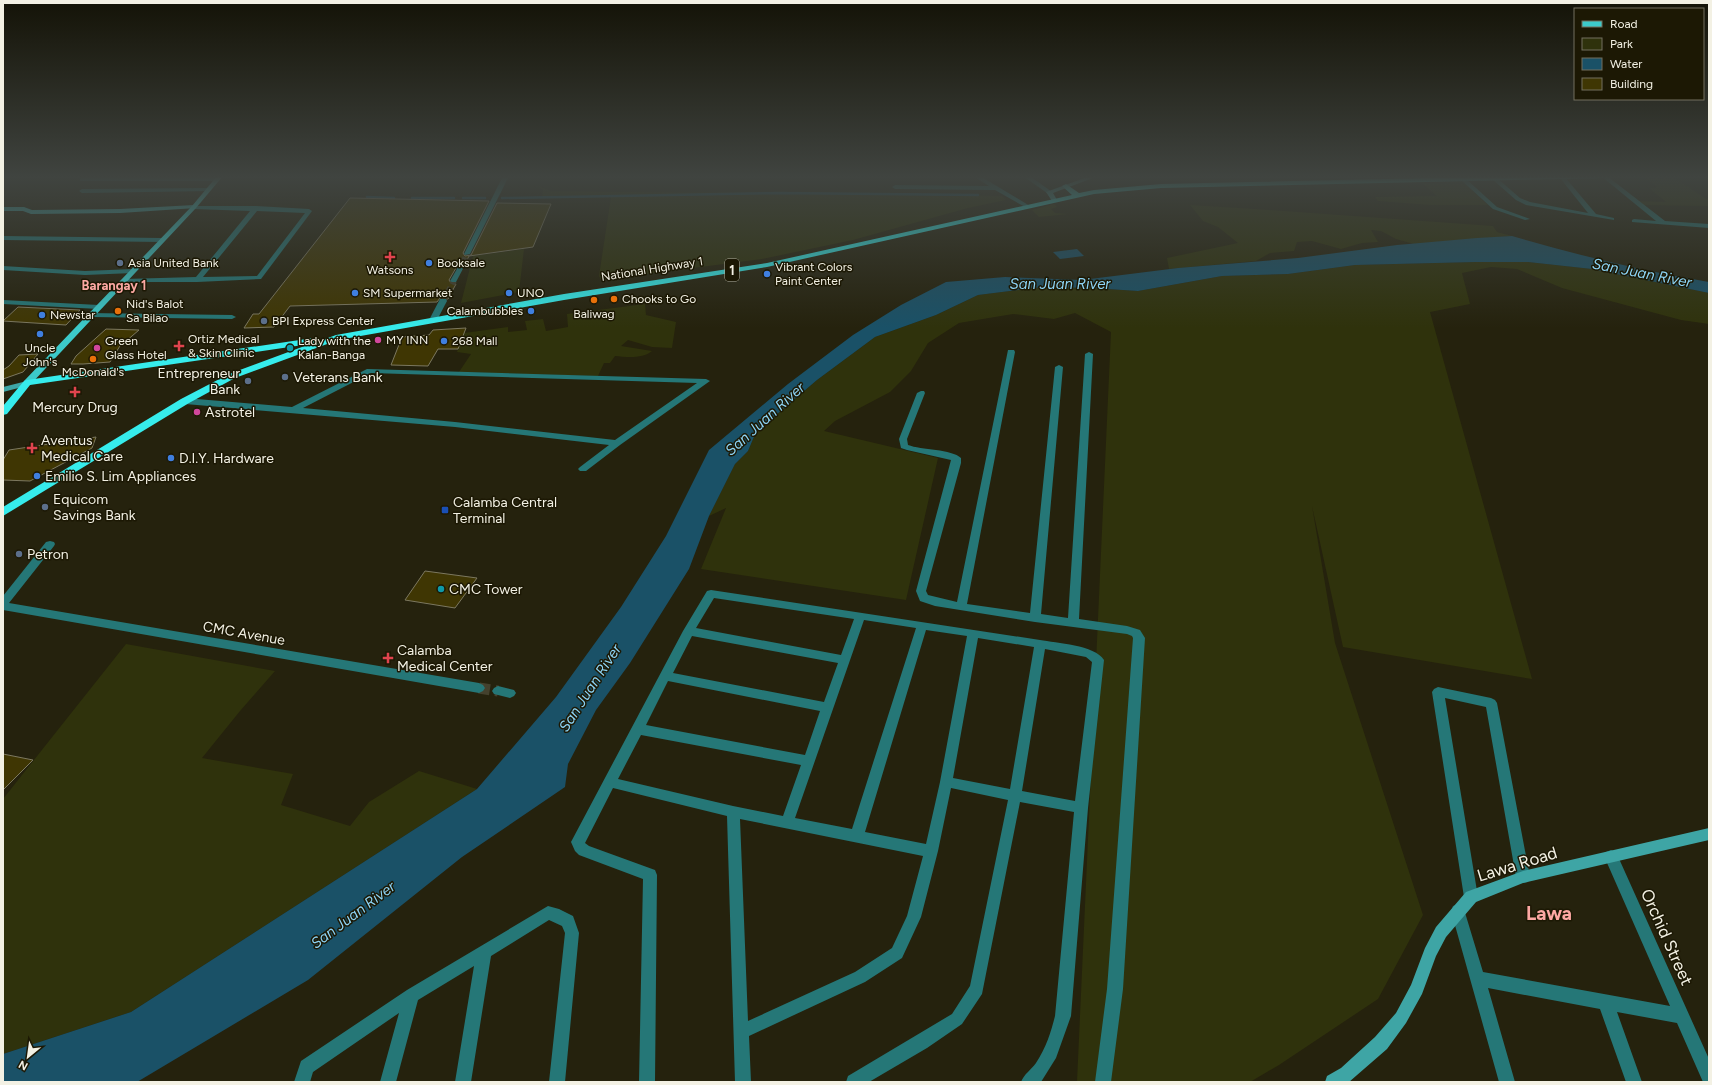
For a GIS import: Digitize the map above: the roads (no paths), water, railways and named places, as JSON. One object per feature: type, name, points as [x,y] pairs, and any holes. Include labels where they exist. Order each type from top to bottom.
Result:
[{"type":"highway","name":"National Highway 1","points":[[3,512],[185,401],[232,376],[336,338],[615,288],[767,265],[939,227]]},
{"type":"highway","points":[[3,412],[27,383],[336,338]]},
{"type":"highway","points":[[264,348],[260,357],[267,363]]},
{"type":"highway","name":"1","points":[[232,376],[251,360],[250,356],[241,351]]},
{"type":"main road","points":[[3,390],[27,383],[175,227]]},
{"type":"main road","points":[[3,385],[27,383]]},
{"type":"main road","name":"Lawa Road","points":[[1333,1082],[1347,1074],[1381,1043],[1401,1018],[1416,989],[1430,953],[1441,932],[1471,897],[1523,877],[1709,834]]},
{"type":"street","points":[[197,280],[241,227]]},
{"type":"street","points":[[124,281],[259,278],[297,227]]},
{"type":"street","points":[[467,254],[481,227]]},
{"type":"street","points":[[3,238],[162,240]]},
{"type":"street","points":[[454,280],[463,263]]},
{"type":"street","points":[[3,268],[85,272],[134,271]]},
{"type":"street","points":[[433,320],[443,301]]},
{"type":"street","points":[[3,302],[99,307]]},
{"type":"street","points":[[92,315],[232,317]]},
{"type":"street","points":[[961,607],[1011,352]]},
{"type":"street","points":[[1073,623],[1089,354]]},
{"type":"street","points":[[1035,618],[1059,367]]},
{"type":"street","points":[[292,410],[370,371],[706,381],[617,443],[583,469]]},
{"type":"street","points":[[921,393],[903,439],[904,446],[912,450],[947,455],[956,458],[956,463],[921,591],[924,598],[935,602],[961,607],[1127,630],[1136,633],[1139,638],[1115,989],[1103,1082]]},
{"type":"street","points":[[185,401],[292,410],[617,443]]},
{"type":"street","points":[[3,605],[50,544]]},
{"type":"street","points":[[647,1082],[650,875],[584,851],[580,848],[578,842],[689,631],[711,594],[1040,644],[1089,653],[1098,660],[1081,808],[1063,1016],[1056,1042],[1036,1078],[1029,1082]]},
{"type":"street","name":"CMC Avenue","points":[[3,605],[479,688]]},
{"type":"street","points":[[787,822],[860,616]]},
{"type":"street","points":[[857,835],[922,625]]},
{"type":"street","points":[[689,631],[844,660]]},
{"type":"street","points":[[741,1032],[860,977],[898,953],[914,917],[931,851],[946,782],[973,634]]},
{"type":"street","points":[[854,1082],[957,1019],[977,989],[1015,796],[1040,644]]},
{"type":"street","points":[[665,676],[828,708]]},
{"type":"street","points":[[498,691],[510,693]]},
{"type":"street","points":[[1471,897],[1438,692],[1491,703],[1523,877]]},
{"type":"street","points":[[638,728],[809,761]]},
{"type":"street","points":[[609,782],[733,812],[857,835],[931,851]]},
{"type":"street","points":[[946,782],[1081,808]]},
{"type":"street","points":[[733,812],[743,1082]]},
{"type":"street","name":"Orchid Street","points":[[1611,856],[1709,1077]]},
{"type":"street","points":[[1458,911],[1479,979],[1507,1082]]},
{"type":"street","points":[[302,1082],[307,1067],[412,995],[548,913],[559,916],[568,921],[572,933],[556,1082]]},
{"type":"street","points":[[463,1082],[484,951]]},
{"type":"street","points":[[1479,979],[1683,1016]]},
{"type":"street","points":[[388,1082],[412,995]]},
{"type":"street","points":[[1606,1002],[1634,1082]]},
{"type":"water","name":"San Juan River","points":[[1512,236],[1610,262],[1709,282],[1709,293],[1592,269],[1528,262],[1355,265],[1288,274],[1222,276],[1138,291],[1042,287],[978,295],[936,315],[875,337],[817,380],[756,432],[748,451],[735,464],[709,516],[689,569],[630,663],[596,710],[568,764],[565,787],[462,857],[308,980],[137,1082],[3,1082],[3,1054],[131,1012],[477,789],[556,697],[621,607],[666,536],[709,450],[788,384],[853,335],[901,305],[946,282],[1005,277],[1082,280],[1178,268],[1298,258],[1397,245]]},
{"type":"water","points":[[1077,249],[1084,256],[1060,259],[1053,252]]},
{"type":"tunnel","points":[[463,263],[467,254]]},
{"type":"tunnel","points":[[443,301],[454,281]]},
{"type":"tunnel","points":[[479,688],[498,691]]},
{"type":"place","name":"Watsons","points":[[390,257]]},
{"type":"place","name":"Asia United Bank","points":[[120,263]]},
{"type":"place","name":"Booksale","points":[[429,263]]},
{"type":"place","name":"Vibrant Colors Paint Center","points":[[767,274]]},
{"type":"place","name":"SM Supermarket","points":[[355,293]]},
{"type":"place","name":"UNO","points":[[509,293]]},
{"type":"place","name":"Chooks to Go","points":[[614,299]]},
{"type":"place","name":"Baliwag","points":[[594,300]]},
{"type":"place","name":"Nid's Balot Sa Bilao","points":[[118,311]]},
{"type":"place","name":"Calambubbles","points":[[531,311]]},
{"type":"place","name":"Newstar","points":[[42,315]]},
{"type":"place","name":"BPI Express Center","points":[[264,321]]},
{"type":"place","name":"Uncle John's","points":[[40,334]]},
{"type":"place","name":"MY INN","points":[[378,340]]},
{"type":"place","name":"268 Mall","points":[[444,341]]},
{"type":"place","name":"Ortiz Medical & Skin Clinic","points":[[179,346]]},
{"type":"place","name":"Green Glass Hotel","points":[[97,348]]},
{"type":"place","name":"Lady with the Kalan-Banga","points":[[290,348]]},
{"type":"place","name":"McDonald's","points":[[93,359]]},
{"type":"place","name":"Veterans Bank","points":[[285,377]]},
{"type":"place","name":"Entrepreneur Bank","points":[[248,381]]},
{"type":"place","name":"Mercury Drug","points":[[75,392]]},
{"type":"place","name":"Astrotel","points":[[197,412]]},
{"type":"place","name":"Aventus Medical Care","points":[[32,448]]},
{"type":"place","name":"D.I.Y. Hardware","points":[[171,458]]},
{"type":"place","name":"Emilio S. Lim Appliances","points":[[37,476]]},
{"type":"place","name":"Equicom Savings Bank","points":[[45,507]]},
{"type":"place","name":"Calamba Central Terminal","points":[[445,510]]},
{"type":"place","name":"Petron","points":[[19,554]]},
{"type":"place","name":"CMC Tower","points":[[441,589]]},
{"type":"place","name":"Calamba Medical Center","points":[[388,658]]},
{"type":"district","name":"Barangay 1","points":[[114,285]]},
{"type":"district","name":"Lawa","points":[[1549,913]]}]
